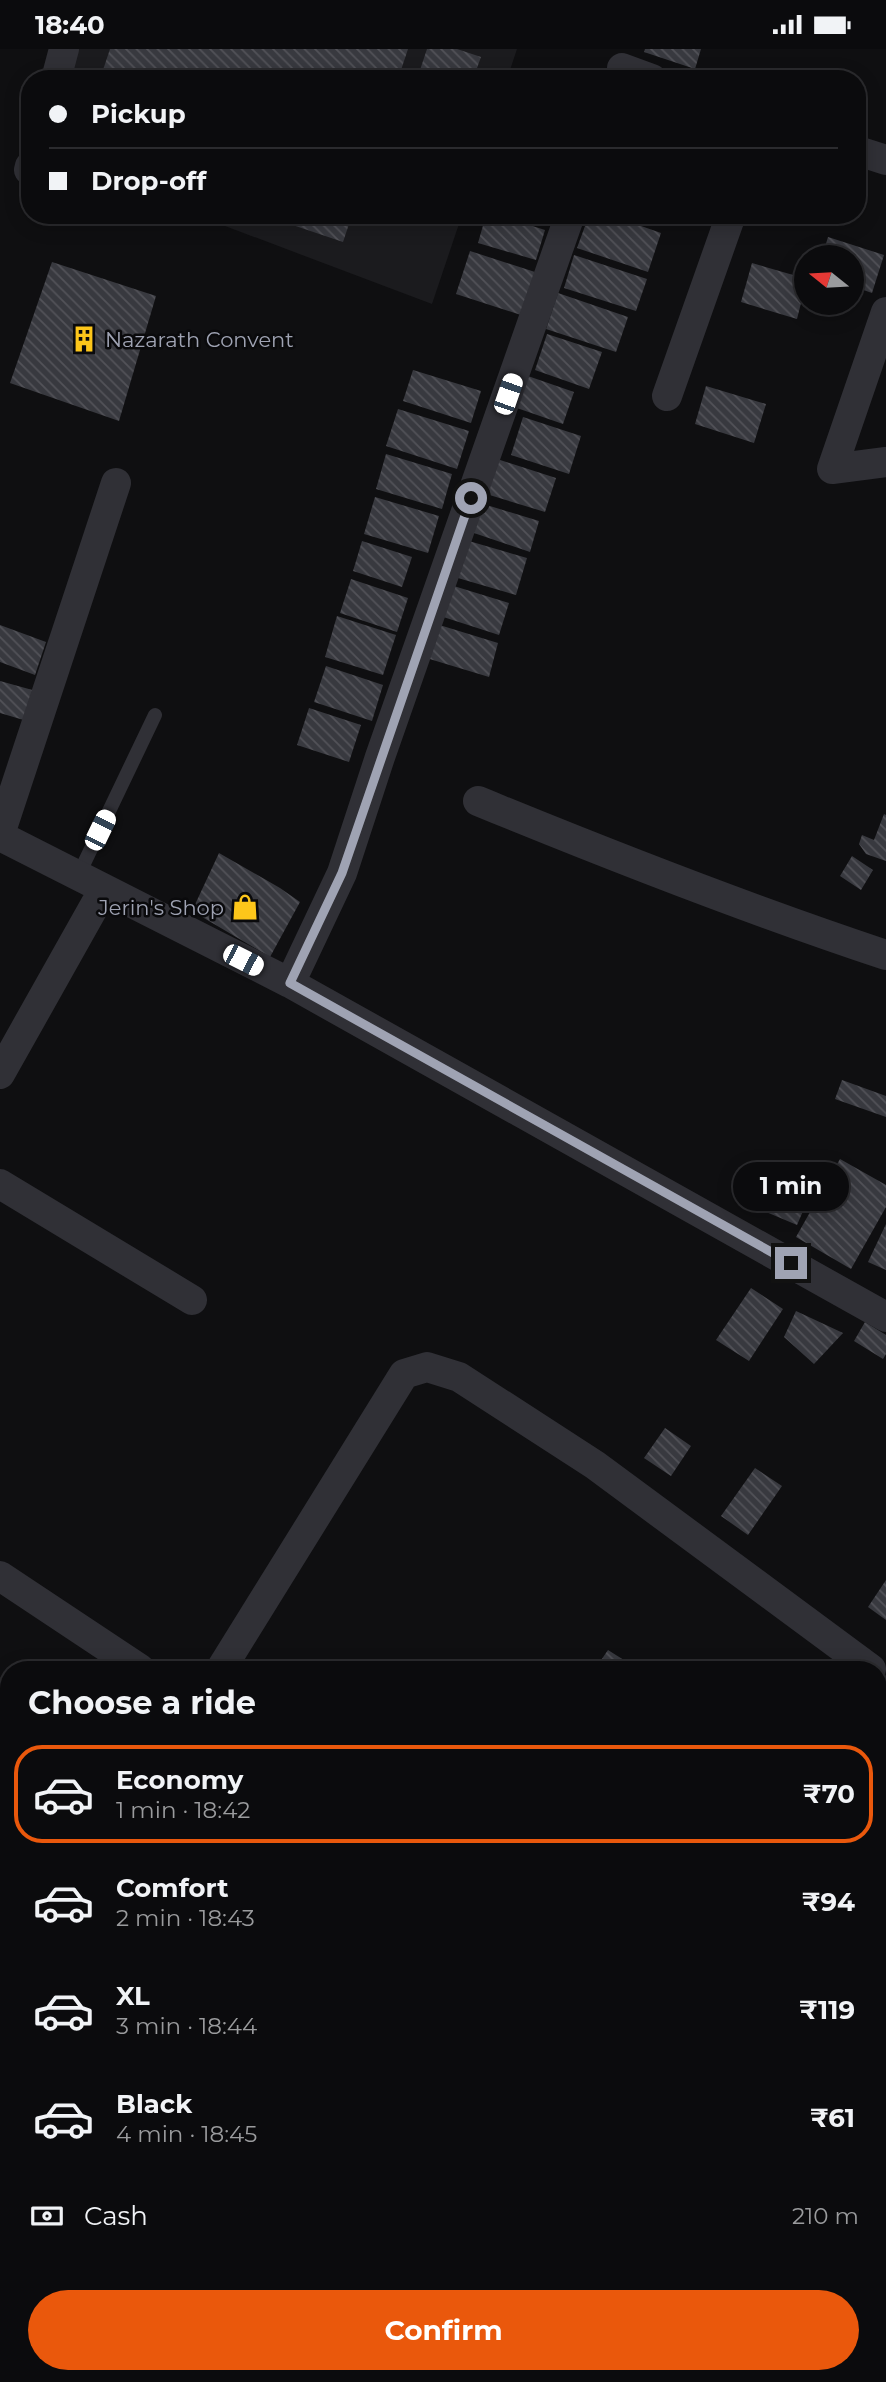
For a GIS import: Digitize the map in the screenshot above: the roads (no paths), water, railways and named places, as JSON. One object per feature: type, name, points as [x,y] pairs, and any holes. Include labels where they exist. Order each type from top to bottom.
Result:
[{"type":"street","points":[[58,70],[64,49]]},
{"type":"street","points":[[866,154],[886,160]]},
{"type":"street","points":[[290,983],[342,873],[567,224]]},
{"type":"street","points":[[667,395],[729,224]]},
{"type":"street","points":[[886,312],[832,469],[886,462]]},
{"type":"street","points":[[116,483],[0,835],[290,983],[886,1317]]},
{"type":"street","points":[[478,801],[778,920],[886,955]]},
{"type":"street","points":[[0,1074],[91,883]]},
{"type":"street","points":[[0,1184],[192,1300]]},
{"type":"street","points":[[226,1661],[404,1374],[427,1367],[459,1377],[595,1465],[860,1661]]},
{"type":"street","points":[[0,1576],[128,1661]]},
{"type":"lane","points":[[91,883],[155,715]]},
{"type":"place","name":"Nazarath Convent","points":[[84,339]]},
{"type":"place","name":"Jerin's Shop","points":[[245,907]]}]
